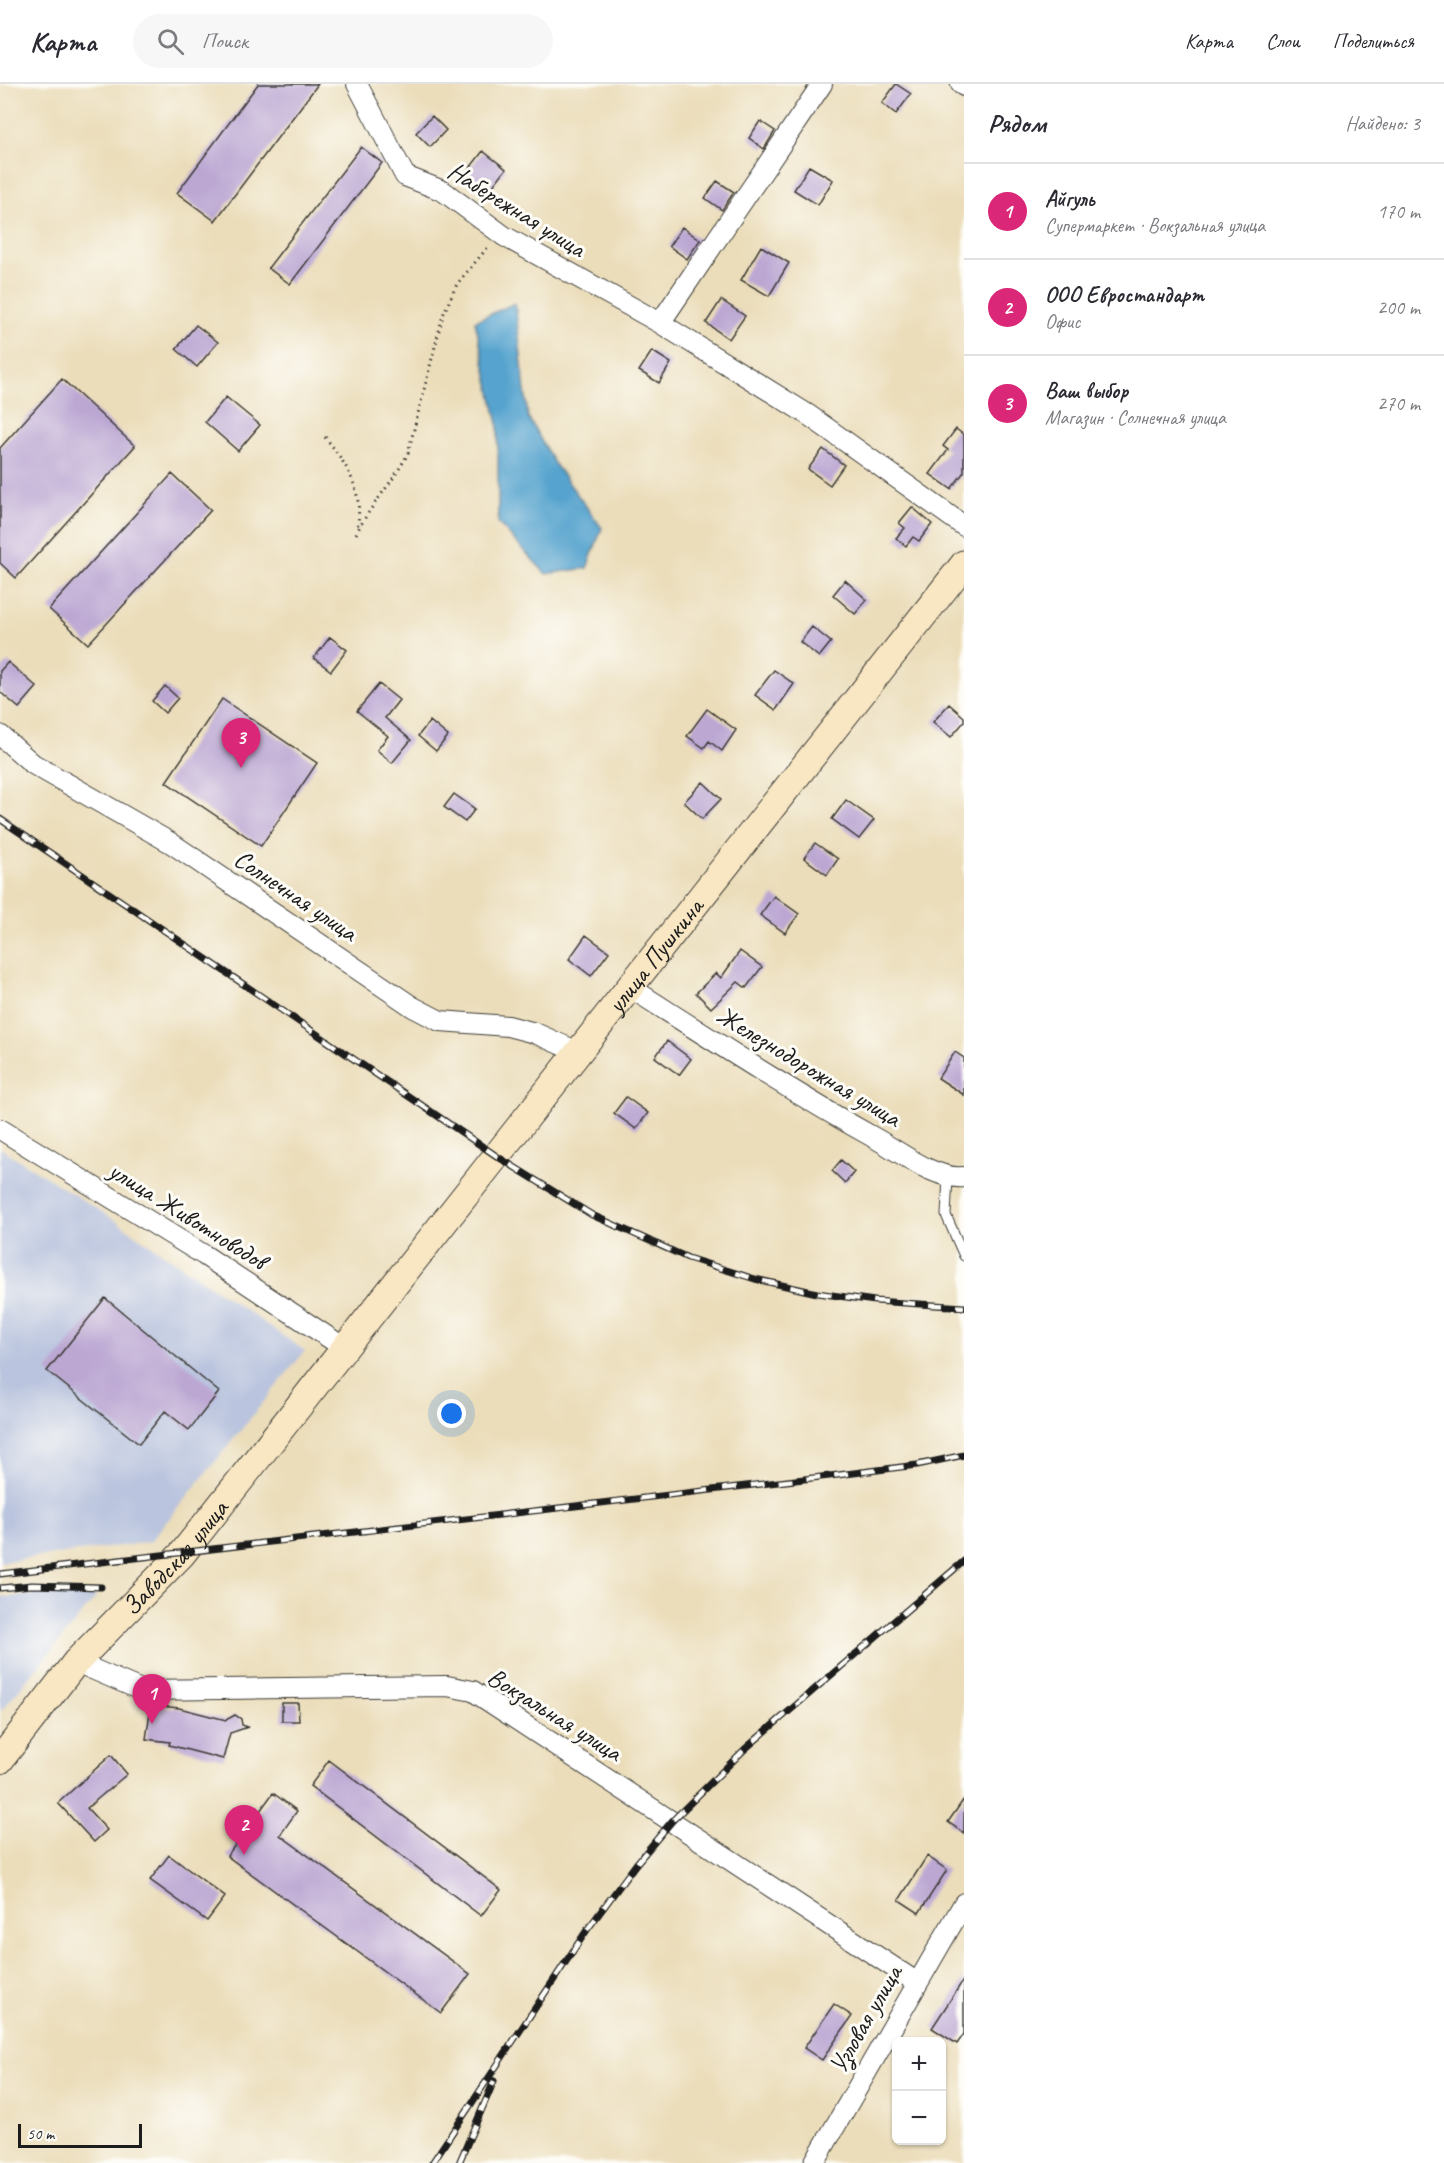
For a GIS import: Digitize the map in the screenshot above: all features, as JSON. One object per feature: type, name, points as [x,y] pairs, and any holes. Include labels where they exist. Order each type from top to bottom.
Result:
[{"type":"main road","name":"улица Пушкина","points":[[346,1349],[964,564]]},
{"type":"main road","name":"Заводская улица","points":[[0,1760],[76,1662],[182,1554],[346,1349]]},
{"type":"street","name":"Набережная улица","points":[[357,84],[405,176],[443,191],[500,232],[582,282],[660,323],[807,414],[964,526]]},
{"type":"street","points":[[660,323],[822,84]]},
{"type":"street","name":"Солнечная улица","points":[[0,735],[33,764],[171,843],[413,1008],[440,1021],[508,1026],[535,1033],[580,1053]]},
{"type":"street","name":"Железнодорожная улица","points":[[631,988],[791,1091],[956,1177]]},
{"type":"street","name":"улица Животноводов","points":[[0,1129],[204,1255],[346,1349]]},
{"type":"street","name":"Вокзальная улица","points":[[76,1662],[141,1690],[447,1686],[473,1691],[916,1982]]},
{"type":"street","name":"Узловая улица","points":[[814,2163],[916,1982],[964,1903]]},
{"type":"lane","points":[[956,1177],[946,1215],[964,1256]]},
{"type":"path","points":[[326,436],[345,463],[358,493],[360,507],[356,534],[367,511],[408,453],[435,340],[457,284],[500,232]]},
{"type":"shaded area","points":[[0,1148],[113,1219],[305,1351],[150,1542],[0,1562]]},
{"type":"shaded area","points":[[76,1592],[97,1596],[0,1712],[0,1597]]},
{"type":"water","points":[[515,303],[528,417],[554,463],[602,528],[587,568],[546,574],[498,523],[498,424],[475,321]]},
{"type":"building","points":[[258,84],[318,84],[215,221],[177,193]]},
{"type":"building","points":[[896,84],[911,94],[896,114],[882,103]]},
{"type":"building","points":[[432,116],[446,130],[430,147],[416,133]]},
{"type":"building","points":[[760,121],[775,131],[764,149],[749,138]]},
{"type":"building","points":[[361,147],[382,163],[290,284],[268,268]]},
{"type":"building","points":[[483,151],[506,169],[486,195],[463,177]]},
{"type":"building","points":[[809,166],[833,180],[818,205],[794,190]]},
{"type":"building","points":[[717,181],[734,192],[722,210],[705,198]]},
{"type":"building","points":[[682,227],[700,240],[687,259],[669,246]]},
{"type":"building","points":[[761,246],[789,263],[769,296],[741,280]]},
{"type":"building","points":[[721,300],[745,316],[729,339],[706,323]]},
{"type":"building","points":[[196,325],[218,342],[197,367],[176,349]]},
{"type":"building","points":[[652,351],[671,363],[659,383],[639,371]]},
{"type":"building","points":[[62,379],[135,446],[16,578],[0,563],[0,448]]},
{"type":"building","points":[[226,397],[260,425],[238,451],[205,422]]},
{"type":"building","points":[[956,429],[964,435],[964,472],[951,489],[930,474],[948,450],[943,446]]},
{"type":"building","points":[[823,449],[844,465],[830,485],[808,469]]},
{"type":"building","points":[[172,474],[211,510],[88,644],[49,609]]},
{"type":"building","points":[[912,507],[932,524],[919,541],[913,537],[906,546],[896,538],[905,528],[899,523]]},
{"type":"building","points":[[845,580],[867,600],[855,614],[833,595]]},
{"type":"building","points":[[812,627],[831,642],[819,657],[800,642]]},
{"type":"building","points":[[330,637],[347,650],[331,671],[314,658]]},
{"type":"building","points":[[8,662],[37,687],[19,708],[0,692],[0,671]]},
{"type":"building","points":[[774,670],[794,684],[776,710],[755,695]]},
{"type":"building","points":[[379,684],[399,700],[385,718],[411,740],[392,763],[377,750],[388,736],[357,711]]},
{"type":"building","points":[[165,686],[178,698],[165,713],[152,701]]},
{"type":"building","points":[[222,699],[317,763],[261,846],[166,782]]},
{"type":"building","points":[[949,704],[964,717],[964,722],[951,737],[933,722]]},
{"type":"building","points":[[707,709],[736,730],[722,751],[709,741],[704,748],[687,736]]},
{"type":"building","points":[[430,721],[448,736],[436,751],[418,736]]},
{"type":"building","points":[[703,782],[721,799],[702,819],[684,802]]},
{"type":"building","points":[[454,794],[475,809],[465,822],[444,807]]},
{"type":"building","points":[[846,800],[874,820],[859,839],[832,819]]},
{"type":"building","points":[[815,843],[838,859],[827,875],[804,858]]},
{"type":"building","points":[[774,896],[799,914],[785,933],[760,915]]},
{"type":"building","points":[[586,935],[609,952],[591,976],[569,959]]},
{"type":"building","points":[[740,951],[762,967],[746,988],[738,982],[711,1008],[696,993],[716,973],[721,978]]},
{"type":"building","points":[[667,1041],[691,1059],[679,1075],[655,1057]]},
{"type":"building","points":[[955,1052],[964,1058],[964,1095],[938,1078]]},
{"type":"building","points":[[626,1097],[648,1113],[636,1129],[614,1113]]},
{"type":"building","points":[[841,1160],[854,1172],[845,1183],[832,1171]]},
{"type":"building","points":[[105,1298],[219,1392],[189,1430],[165,1411],[139,1444],[47,1371]]},
{"type":"building","points":[[282,1703],[298,1703],[299,1721],[282,1721]]},
{"type":"building","points":[[151,1705],[179,1708],[226,1720],[235,1715],[241,1719],[242,1725],[248,1727],[230,1733],[223,1759],[169,1745],[170,1742],[146,1739]]},
{"type":"building","points":[[111,1755],[127,1774],[87,1808],[107,1830],[94,1842],[58,1803]]},
{"type":"building","points":[[329,1760],[501,1890],[481,1916],[310,1786]]},
{"type":"building","points":[[273,1793],[297,1811],[280,1835],[470,1974],[441,2013],[227,1856]]},
{"type":"building","points":[[964,1799],[964,1833],[948,1822]]},
{"type":"building","points":[[169,1855],[225,1897],[207,1921],[150,1880]]},
{"type":"building","points":[[927,1856],[947,1870],[919,1913],[899,1900]]},
{"type":"building","points":[[964,1979],[964,2034],[957,2044],[932,2028]]},
{"type":"building","points":[[834,2004],[852,2016],[822,2060],[804,2048]]},
{"type":"railway","points":[[0,819],[498,1157],[592,1215],[688,1258],[755,1279],[817,1293],[875,1301],[964,1307]]},
{"type":"railway","points":[[0,1574],[838,1475],[917,1465],[964,1455]]},
{"type":"railway","points":[[432,2163],[587,1930],[636,1864],[672,1821],[745,1749],[964,1561]]},
{"type":"railway","points":[[0,1588],[32,1585],[101,1587]]},
{"type":"railway","points":[[459,2163],[494,2081]]},
{"type":"place","name":"Ваш выбор","points":[[241,768]]},
{"type":"place","name":"Айгуль","points":[[152,1724]]},
{"type":"place","name":"ООО Евростандарт","points":[[244,1855]]}]
